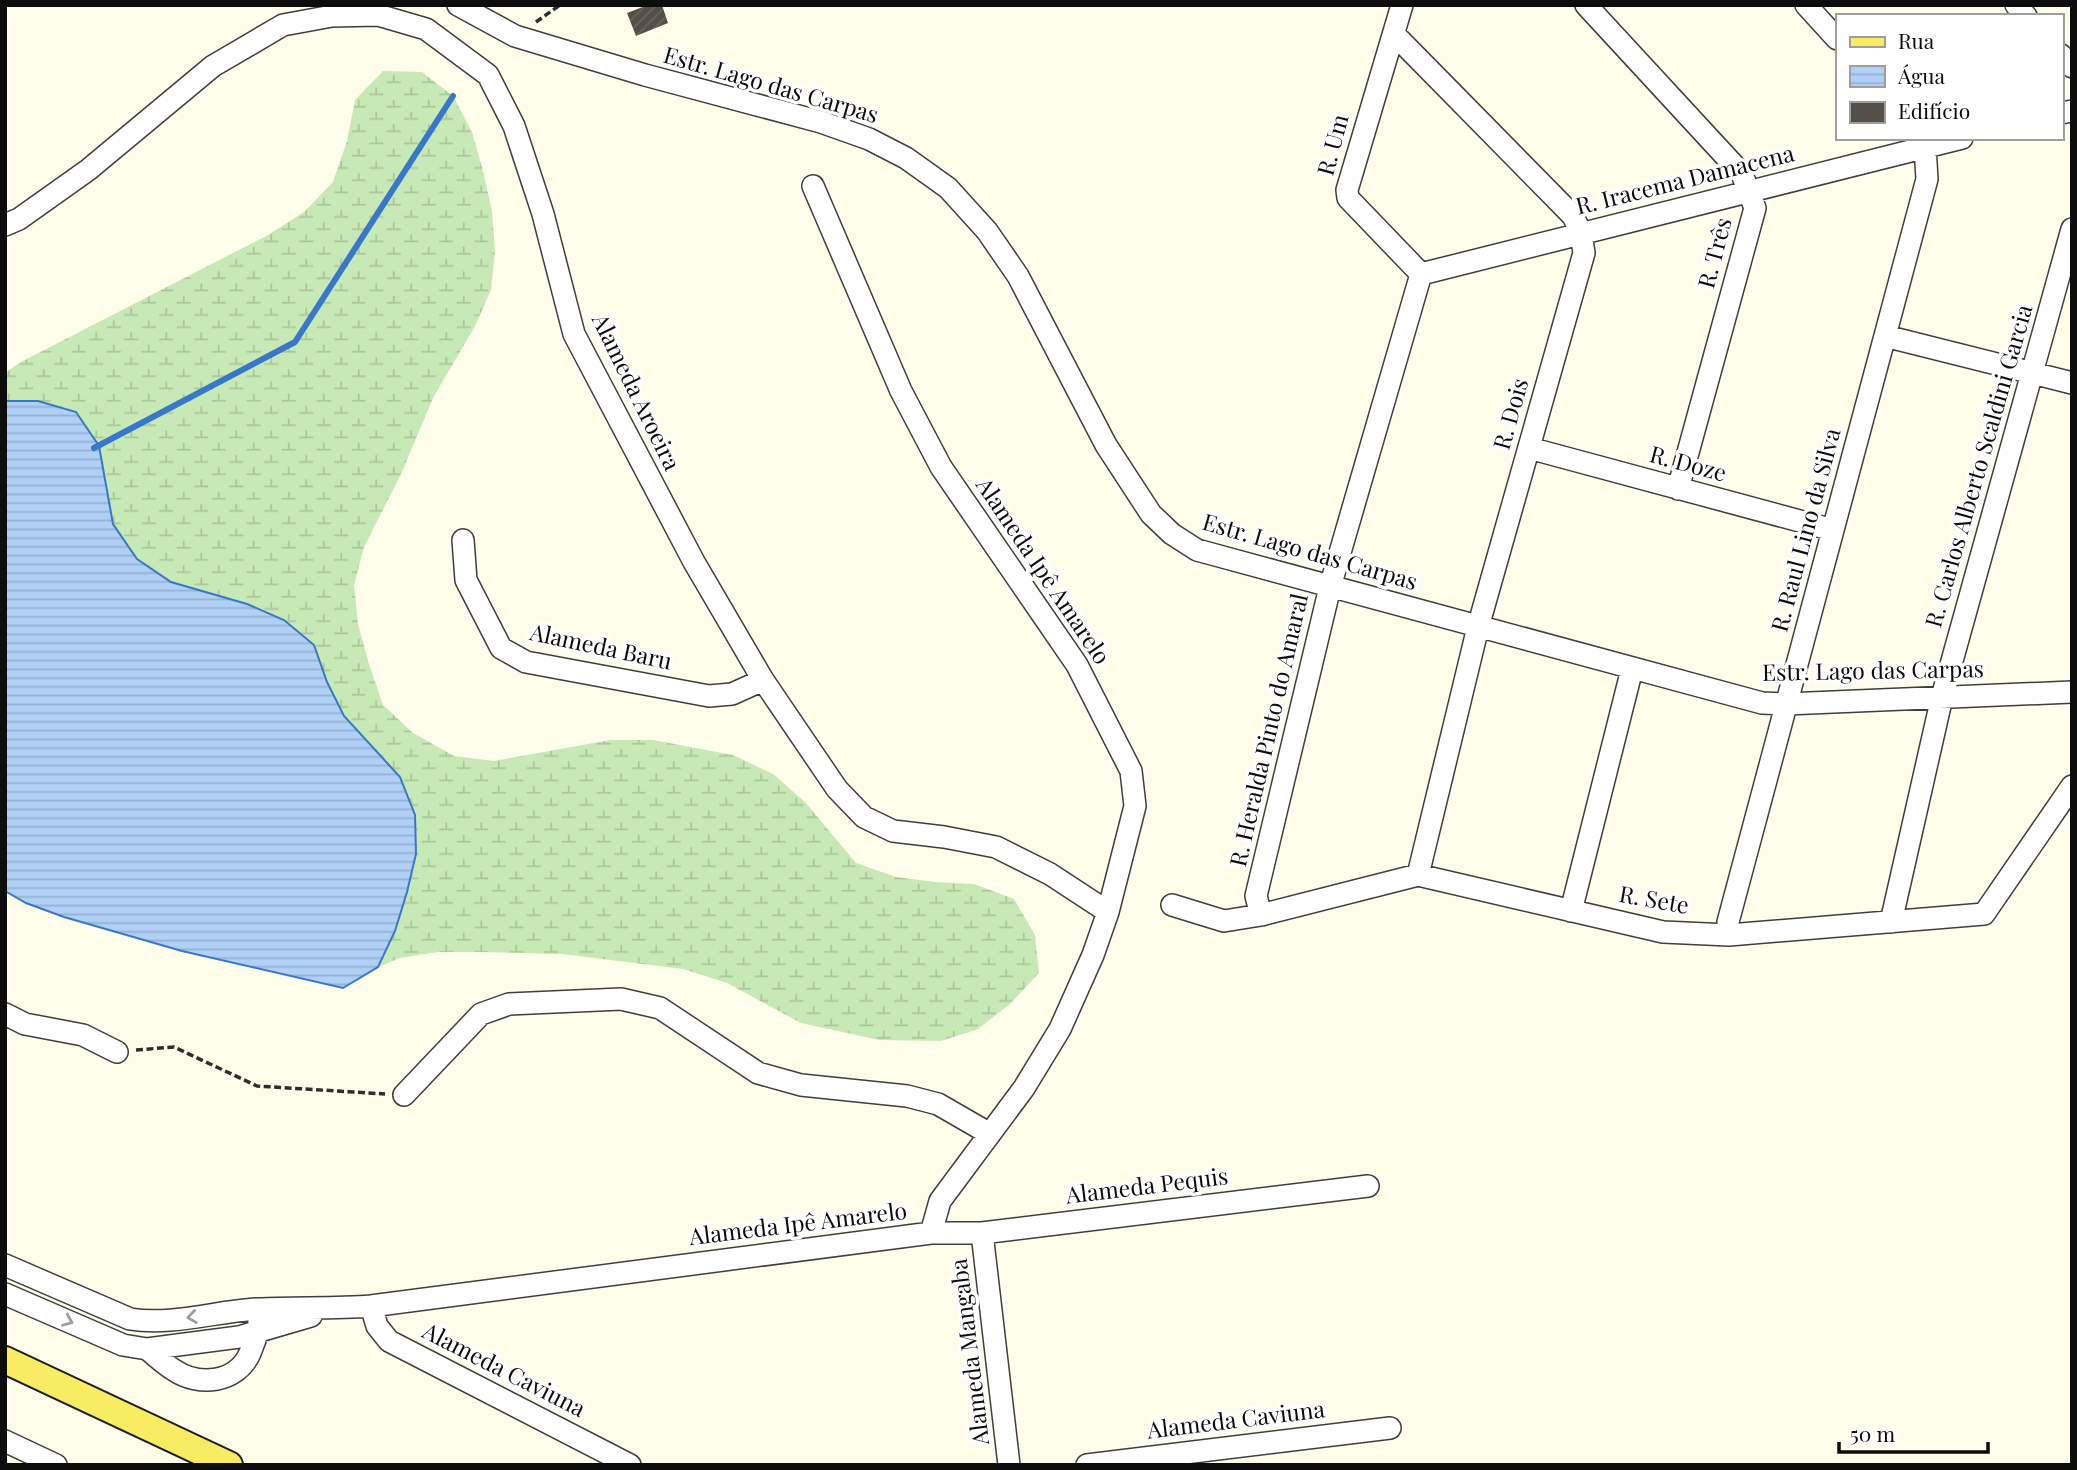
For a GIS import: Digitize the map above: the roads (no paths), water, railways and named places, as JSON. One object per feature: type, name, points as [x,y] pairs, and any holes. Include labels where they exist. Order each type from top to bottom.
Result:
[{"type":"main road","points":[[5,1360],[229,1465]]},
{"type":"street","name":"Estr. Lago das Carpas","points":[[458,5],[515,36],[645,75],[821,122],[869,139],[906,158],[948,188],[987,231],[1018,276],[1106,445],[1158,520],[1171,534],[1197,550],[1762,703],[2072,692]]},
{"type":"street","name":"R. Um","points":[[1402,5],[1347,190],[1349,198],[1421,274]]},
{"type":"street","name":"R. Três","points":[[1586,5],[1742,174],[1751,191],[1755,208],[1678,489]]},
{"type":"street","points":[[1806,5],[1836,39]]},
{"type":"street","name":"Alameda Aroeira","points":[[5,225],[19,219],[88,170],[213,66],[283,25],[332,16],[378,15],[426,29],[488,75],[514,126],[543,214],[574,334],[694,562],[763,680],[837,789],[864,817],[893,831],[996,847],[1050,874],[1108,912]]},
{"type":"street","points":[[1394,34],[1573,216],[1581,233]]},
{"type":"street","name":"R. Iracema Damacena","points":[[1421,274],[1751,191],[1923,143],[1946,140]]},
{"type":"street","name":"R. Raul Lino da Silva","points":[[1729,936],[1728,922],[1927,179],[1923,143]]},
{"type":"street","name":"Alameda Ipê Amarelo","points":[[5,1265],[130,1319],[148,1322],[260,1309],[371,1306],[931,1233],[940,1201],[1024,1088],[1060,1029],[1093,955],[1108,912],[1135,806],[1131,771],[1077,665],[941,467],[901,391],[813,186]]},
{"type":"street","name":"R. Carlos Alberto Scaldini Garcia","points":[[1891,922],[1942,697],[2072,229]]},
{"type":"street","name":"R. Dois","points":[[1418,874],[1478,627],[1584,253],[1581,233]]},
{"type":"street","name":"R. Heralda Pinto do Amaral","points":[[1261,915],[1256,896],[1330,587],[1421,274]]},
{"type":"street","points":[[1885,336],[2072,383]]},
{"type":"street","name":"R. Doze","points":[[1529,448],[1833,530]]},
{"type":"street","name":"Alameda Baru","points":[[463,540],[466,580],[501,648],[526,662],[709,696],[732,694],[763,680]]},
{"type":"street","points":[[1571,911],[1632,668]]},
{"type":"street","name":"R. Sete","points":[[1172,905],[1224,921],[1261,915],[1418,874],[1663,932],[1729,936],[1984,914],[2072,786]]},
{"type":"street","points":[[404,1095],[481,1014],[509,1004],[621,999],[660,1008],[758,1073],[801,1085],[907,1096],[938,1104],[989,1134]]},
{"type":"street","points":[[5,1014],[25,1024],[83,1035],[117,1052]]},
{"type":"street","name":"Alameda Pequis","points":[[931,1233],[982,1233],[1368,1186]]},
{"type":"street","name":"Alameda Mangaba","points":[[982,1233],[1009,1465]]},
{"type":"street","name":"Alameda Ipê Amarelo","points":[[5,1294],[123,1345],[147,1349],[239,1337],[332,1309]]},
{"type":"street","name":"Alameda Caviuna","points":[[371,1306],[377,1326],[389,1340],[630,1465]]},
{"type":"street","points":[[147,1349],[176,1371],[202,1380],[216,1380],[233,1374],[245,1364],[259,1331],[260,1309]]},
{"type":"street","name":"Alameda Caviuna","points":[[1087,1465],[1390,1428]]},
{"type":"street","points":[[5,1441],[56,1465]]},
{"type":"water","points":[[5,401],[38,401],[76,412],[99,446],[113,524],[137,559],[171,582],[247,604],[284,620],[314,645],[327,682],[344,716],[400,777],[415,815],[416,854],[407,892],[395,931],[378,967],[343,988],[182,951],[64,917],[26,903],[5,891]]},
{"type":"waterway","points":[[94,448],[295,342],[453,96]]}]
